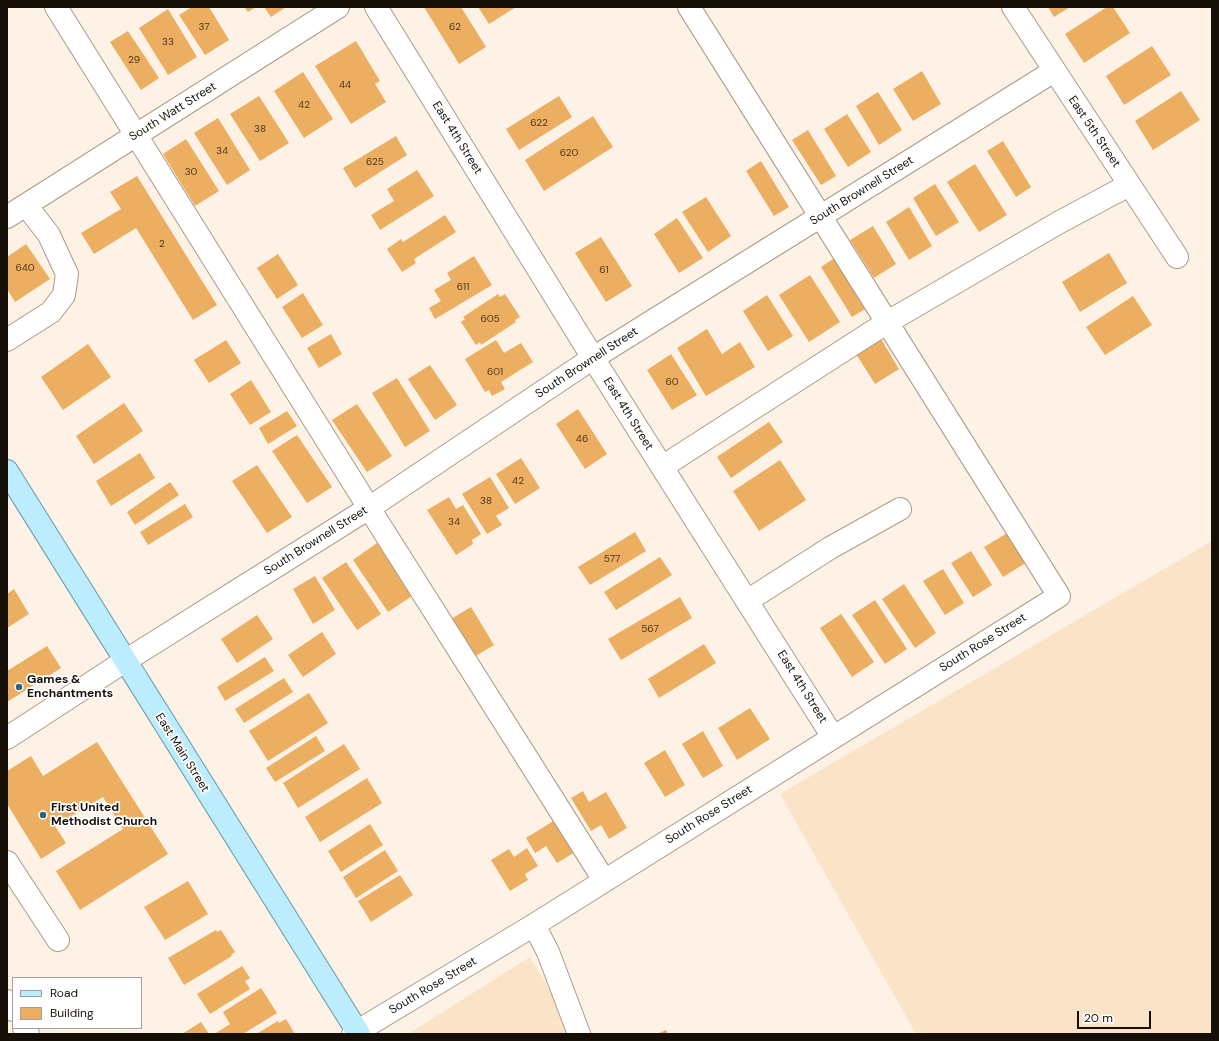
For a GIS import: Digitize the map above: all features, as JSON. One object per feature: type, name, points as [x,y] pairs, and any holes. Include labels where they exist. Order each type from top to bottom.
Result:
[{"type":"main road","name":"East Main Street","points":[[7,471],[357,1033]]},
{"type":"street","points":[[56,7],[135,136],[604,880]]},
{"type":"street","name":"South Watt Street","points":[[7,216],[338,7]]},
{"type":"street","name":"East 4th Street","points":[[376,7],[593,358],[833,737]]},
{"type":"street","points":[[689,7],[886,323]]},
{"type":"street","name":"East 5th Street","points":[[1013,7],[1177,257]]},
{"type":"street","name":"South Brownell Street","points":[[7,738],[125,661],[369,508],[593,358],[1054,71]]},
{"type":"street","points":[[662,467],[886,323],[1058,223],[1129,185]]},
{"type":"street","points":[[7,340],[51,312],[64,295],[67,274],[49,234],[26,205]]},
{"type":"street","name":"South Rose Street","points":[[357,1033],[534,925],[1058,596],[886,323]]},
{"type":"street","points":[[747,601],[830,548],[900,509]]},
{"type":"street","points":[[7,862],[58,940]]},
{"type":"street","points":[[534,925],[548,952],[579,1034]]},
{"type":"shaded area","points":[[1212,541],[1212,1034],[916,1034],[780,794]]},
{"type":"shaded area","points":[[530,957],[575,1034],[408,1034]]},
{"type":"building","points":[[192,7],[209,7],[229,40],[205,55],[179,15]]},
{"type":"building","points":[[244,7],[256,7],[248,12]]},
{"type":"building","points":[[264,7],[286,7],[271,17]]},
{"type":"building","points":[[424,7],[461,7],[486,47],[459,64]]},
{"type":"building","points":[[478,7],[516,7],[489,24]]},
{"type":"building","points":[[1048,7],[1070,7],[1054,17]]},
{"type":"building","points":[[1107,7],[1113,7],[1130,33],[1084,63],[1065,34]]},
{"type":"building","points":[[168,9],[197,57],[168,75],[139,28]]},
{"type":"building","points":[[128,31],[159,78],[141,90],[110,42]]},
{"type":"building","points":[[356,41],[380,81],[375,84],[386,102],[351,124],[315,66]]},
{"type":"building","points":[[1152,46],[1171,75],[1124,105],[1106,76]]},
{"type":"building","points":[[922,71],[941,104],[913,121],[893,89]]},
{"type":"building","points":[[303,72],[333,119],[304,138],[274,91]]},
{"type":"building","points":[[1181,91],[1200,120],[1153,150],[1135,121]]},
{"type":"building","points":[[878,92],[902,130],[879,145],[856,106]]},
{"type":"building","points":[[259,96],[289,143],[260,161],[230,114]]},
{"type":"building","points":[[559,96],[572,117],[519,150],[506,129]]},
{"type":"building","points":[[847,114],[871,152],[848,167],[824,129]]},
{"type":"building","points":[[593,116],[613,147],[544,191],[525,160]]},
{"type":"building","points":[[218,118],[250,170],[227,185],[194,133]]},
{"type":"building","points":[[808,130],[836,176],[821,185],[792,140]]},
{"type":"building","points":[[396,136],[407,155],[355,188],[343,168]]},
{"type":"building","points":[[186,139],[219,191],[195,206],[163,154]]},
{"type":"building","points":[[1003,141],[1031,187],[1016,197],[987,151]]},
{"type":"building","points":[[761,161],[789,207],[774,216],[746,171]]},
{"type":"building","points":[[975,164],[1007,215],[979,232],[947,182]]},
{"type":"building","points":[[417,170],[434,196],[380,230],[371,215],[394,201],[387,189]]},
{"type":"building","points":[[137,176],[217,305],[193,320],[136,228],[94,254],[81,233],[121,209],[110,192]]},
{"type":"building","points":[[935,184],[959,222],[936,236],[913,198]]},
{"type":"building","points":[[706,197],[731,236],[708,252],[682,212]]},
{"type":"building","points":[[909,207],[932,246],[909,260],[886,222]]},
{"type":"building","points":[[445,215],[456,232],[414,259],[416,263],[402,272],[387,249],[401,239],[403,242]]},
{"type":"building","points":[[677,218],[703,258],[679,273],[654,234]]},
{"type":"building","points":[[873,226],[896,264],[874,278],[850,240]]},
{"type":"building","points":[[601,237],[632,286],[606,302],[575,253]]},
{"type":"building","points":[[26,244],[50,279],[15,302],[7,289],[7,257]]},
{"type":"building","points":[[1109,253],[1127,283],[1080,312],[1062,282]]},
{"type":"building","points":[[278,254],[298,285],[277,299],[257,268]]},
{"type":"building","points":[[474,256],[492,285],[435,319],[429,308],[441,301],[434,290],[451,280],[447,273]]},
{"type":"building","points":[[836,257],[867,308],[852,317],[821,267]]},
{"type":"building","points":[[810,275],[840,322],[809,342],[779,295]]},
{"type":"building","points":[[303,293],[323,325],[302,338],[282,307]]},
{"type":"building","points":[[498,294],[500,297],[505,294],[520,317],[515,320],[516,322],[481,345],[480,342],[476,345],[461,322],[465,319],[463,317]]},
{"type":"building","points":[[767,295],[793,336],[768,351],[743,311]]},
{"type":"building","points":[[1133,296],[1152,325],[1105,355],[1086,327]]},
{"type":"building","points":[[707,329],[722,354],[740,342],[755,367],[706,396],[677,348]]},
{"type":"building","points":[[331,334],[342,354],[319,368],[307,348]]},
{"type":"building","points":[[881,339],[899,369],[875,384],[856,354]]},
{"type":"building","points":[[226,340],[241,363],[209,383],[194,360]]},
{"type":"building","points":[[496,340],[504,353],[521,343],[533,362],[501,382],[505,389],[492,396],[489,390],[485,392],[465,359]]},
{"type":"building","points":[[88,344],[111,377],[63,410],[41,377]]},
{"type":"building","points":[[671,354],[697,395],[672,410],[647,370]]},
{"type":"building","points":[[430,365],[457,405],[435,420],[408,379]]},
{"type":"building","points":[[397,378],[430,431],[405,447],[372,393]]},
{"type":"building","points":[[251,380],[271,412],[250,425],[230,394]]},
{"type":"building","points":[[124,403],[143,431],[94,464],[76,436]]},
{"type":"building","points":[[357,404],[392,456],[367,472],[332,420]]},
{"type":"building","points":[[578,409],[607,454],[585,469],[556,424]]},
{"type":"building","points":[[287,411],[297,426],[268,444],[259,428]]},
{"type":"building","points":[[769,422],[783,442],[731,478],[717,457]]},
{"type":"building","points":[[297,435],[332,487],[307,503],[272,451]]},
{"type":"building","points":[[140,453],[155,478],[111,506],[96,481]]},
{"type":"building","points":[[521,458],[540,488],[515,504],[496,474]]},
{"type":"building","points":[[780,460],[806,500],[759,531],[733,491]]},
{"type":"building","points":[[257,465],[292,517],[267,533],[232,481]]},
{"type":"building","points":[[490,477],[509,508],[496,516],[502,525],[487,534],[462,494]]},
{"type":"building","points":[[170,482],[179,495],[135,525],[127,512]]},
{"type":"building","points":[[449,497],[456,509],[463,505],[481,534],[472,540],[473,544],[456,555],[427,510]]},
{"type":"building","points":[[185,504],[193,517],[148,545],[140,532]]},
{"type":"building","points":[[635,532],[646,551],[590,585],[578,567]]},
{"type":"building","points":[[1009,532],[1027,562],[1003,577],[984,547]]},
{"type":"building","points":[[377,543],[412,596],[388,612],[353,560]]},
{"type":"building","points":[[971,551],[992,585],[973,597],[951,563]]},
{"type":"building","points":[[660,557],[672,575],[616,610],[604,592]]},
{"type":"building","points":[[346,562],[381,614],[357,630],[322,578]]},
{"type":"building","points":[[943,569],[964,603],[945,615],[923,581]]},
{"type":"building","points":[[315,576],[335,610],[313,624],[293,589]]},
{"type":"building","points":[[904,584],[936,633],[915,648],[882,599]]},
{"type":"building","points":[[14,589],[29,614],[7,628],[7,594]]},
{"type":"building","points":[[680,597],[692,618],[621,660],[608,639]]},
{"type":"building","points":[[875,600],[907,649],[885,664],[852,615]]},
{"type":"building","points":[[471,607],[494,645],[474,657],[451,619]]},
{"type":"building","points":[[841,614],[874,662],[852,677],[820,628]]},
{"type":"building","points":[[257,615],[273,639],[237,663],[221,639]]},
{"type":"building","points":[[322,632],[336,654],[303,677],[288,655]]},
{"type":"building","points":[[704,644],[716,663],[659,698],[648,679]]},
{"type":"building","name":"Games & Enchantments","points":[[47,646],[61,668],[7,702],[7,671]]},
{"type":"building","points":[[265,657],[274,671],[225,701],[217,687]]},
{"type":"building","points":[[284,678],[293,692],[244,723],[235,709]]},
{"type":"building","points":[[309,693],[328,723],[268,761],[249,731]]},
{"type":"building","points":[[750,708],[770,739],[737,760],[718,728]]},
{"type":"building","points":[[703,731],[723,766],[703,778],[682,744]]},
{"type":"building","points":[[316,736],[325,751],[275,782],[266,768]]},
{"type":"building","name":"First United Methodist Church","points":[[97,742],[168,854],[80,910],[56,871],[123,829],[103,797],[55,826],[66,843],[41,859],[7,804],[7,771],[31,756],[43,776]]},
{"type":"building","points":[[344,744],[360,769],[298,808],[283,783]]},
{"type":"building","points":[[665,750],[685,785],[665,797],[644,763]]},
{"type":"building","points":[[367,778],[382,803],[320,842],[305,817]]},
{"type":"building","points":[[583,791],[589,802],[606,792],[627,828],[609,839],[601,825],[591,831],[571,798]]},
{"type":"building","points":[[555,820],[575,852],[557,863],[546,846],[535,853],[526,838]]},
{"type":"building","points":[[370,824],[383,845],[341,872],[328,851]]},
{"type":"building","points":[[527,848],[538,866],[525,874],[528,880],[510,891],[491,860],[509,849],[514,857]]},
{"type":"building","points":[[385,850],[398,871],[356,898],[343,877]]},
{"type":"building","points":[[400,875],[413,895],[371,922],[358,901]]},
{"type":"building","points":[[188,881],[208,914],[165,940],[144,907]]},
{"type":"building","points":[[216,930],[217,932],[221,930],[235,952],[231,955],[232,956],[184,985],[168,958]]},
{"type":"building","points":[[242,966],[250,978],[245,981],[250,989],[210,1014],[197,994]]},
{"type":"building","points":[[261,988],[277,1013],[243,1034],[217,1034],[216,1033],[230,1024],[223,1012]]},
{"type":"building","points":[[286,1019],[295,1034],[256,1034],[278,1021],[279,1023]]},
{"type":"building","points":[[201,1022],[209,1034],[182,1034]]},
{"type":"building","points":[[666,1030],[668,1034],[657,1034]]},
{"type":"place","name":"Games & Enchantments","points":[[19,687]]},
{"type":"place","name":"First United Methodist Church","points":[[43,815]]}]
